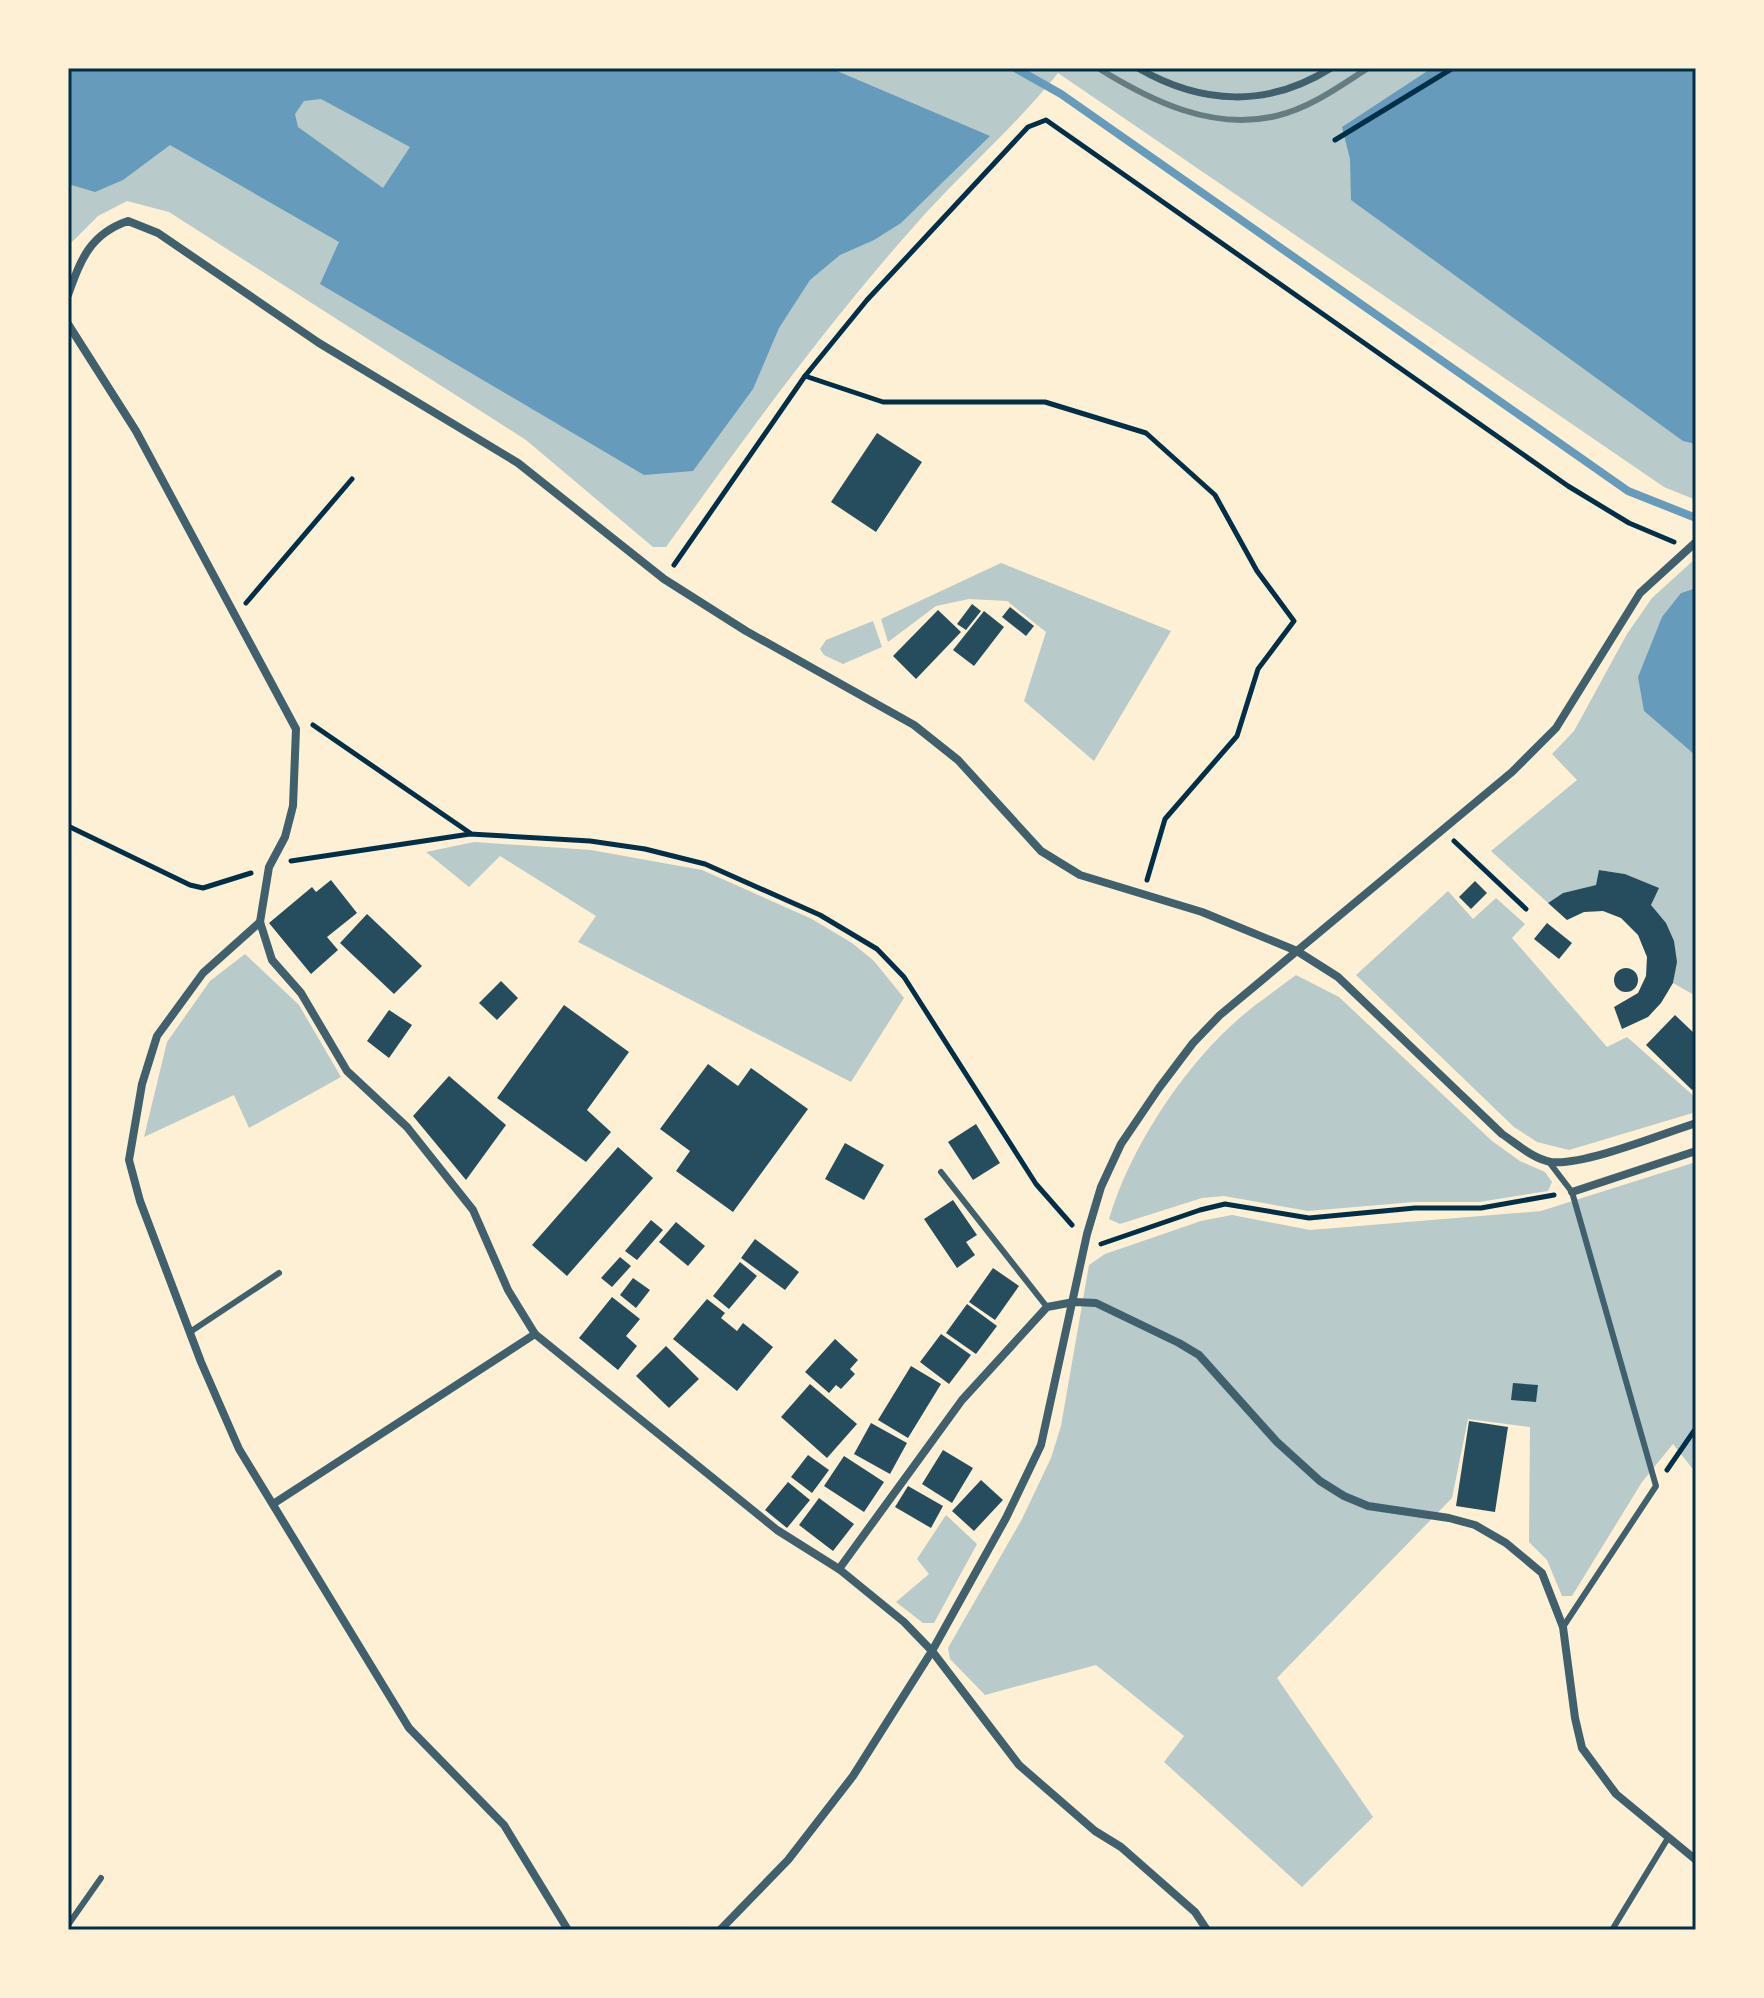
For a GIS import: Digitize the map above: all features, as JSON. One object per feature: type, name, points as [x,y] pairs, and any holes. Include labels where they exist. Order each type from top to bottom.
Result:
[{"type":"street","points":[[1138,68],[1164,83],[1195,92],[1236,98],[1275,94],[1314,79],[1331,68]]},
{"type":"street","points":[[68,295],[82,257],[109,227],[128,221],[158,233],[319,343],[518,463],[664,579],[746,631],[914,725],[958,760],[1041,851],[1080,875],[1202,912],[1297,951],[1338,977],[1502,1134],[1526,1151],[1549,1162],[1574,1162],[1696,1123]]},
{"type":"street","points":[[68,324],[136,431],[296,729],[293,806],[285,837],[269,867],[260,922],[272,960],[301,993],[347,1071],[407,1127],[473,1210],[508,1290],[535,1334],[777,1530],[839,1569],[904,1622],[932,1651],[1019,1765],[1095,1831],[1121,1847],[1174,1893],[1195,1912],[1207,1930]]},
{"type":"street","points":[[720,1930],[788,1860],[853,1776],[932,1651],[1006,1518],[1041,1445],[1080,1263],[1101,1187],[1121,1144],[1167,1077],[1220,1015],[1512,772],[1556,728],[1640,593],[1693,545]]},
{"type":"street","points":[[260,922],[203,973],[157,1036],[142,1084],[129,1160],[140,1201],[239,1449],[409,1728],[504,1825],[568,1930]]},
{"type":"street","points":[[1572,1192],[1696,1151]]},
{"type":"street","points":[[839,1569],[962,1400],[1047,1307],[1074,1302],[1096,1303],[1199,1355],[1297,1461],[1344,1496],[1368,1506],[1475,1525],[1506,1543],[1542,1573],[1563,1627],[1582,1748],[1616,1794],[1696,1860]]},
{"type":"street","points":[[273,1504],[535,1334]]},
{"type":"lane","points":[[1549,1162],[1572,1192],[1656,1486],[1563,1627]]},
{"type":"lane","points":[[941,1172],[1047,1307]]},
{"type":"lane","points":[[190,1332],[279,1273]]},
{"type":"lane","points":[[1612,1930],[1668,1838]]},
{"type":"lane","points":[[68,1925],[101,1878]]},
{"type":"path","points":[[1335,140],[1453,68]]},
{"type":"path","points":[[664,579],[805,376],[867,300],[1028,127],[1046,120],[1568,486],[1648,532],[1693,545]]},
{"type":"path","points":[[805,376],[883,402],[1045,402],[1146,433],[1215,495],[1257,571],[1294,621],[1258,669],[1237,736],[1165,819],[1143,895]]},
{"type":"path","points":[[236,615],[352,479]]},
{"type":"path","points":[[286,707],[470,834]]},
{"type":"path","points":[[68,826],[190,885],[203,888],[285,862],[470,834],[590,841],[645,849],[705,864],[855,933],[877,949],[904,977],[1036,1184],[1069,1223],[1087,1234]]},
{"type":"path","points":[[1442,830],[1526,909]]},
{"type":"path","points":[[1080,1263],[1099,1245],[1225,1204],[1309,1218],[1415,1208],[1481,1208],[1572,1192]]},
{"type":"path","points":[[1656,1486],[1696,1428]]},
{"type":"shaded area","points":[[68,68],[1696,68],[1696,500],[1664,487],[1058,73],[882,263],[787,382],[666,547],[653,547],[526,440],[169,212],[127,201],[98,216],[72,242],[68,241]]},
{"type":"shaded area","points":[[1696,558],[1696,588],[1681,593],[1644,711],[1696,756],[1696,996],[1673,983],[1675,960],[1672,942],[1651,905],[1658,888],[1625,874],[1600,870],[1596,885],[1563,893],[1548,903],[1491,851],[1577,780],[1552,754],[1574,731],[1627,634],[1652,598]]},
{"type":"shaded area","points":[[1001,563],[1171,631],[1094,761],[1024,701],[1046,632],[1007,601],[969,599],[936,606],[888,642],[881,619]]},
{"type":"shaded area","points":[[873,621],[882,647],[843,664],[824,655],[820,649],[826,640]]},
{"type":"shaded area","points":[[474,842],[591,850],[702,870],[812,919],[852,943],[874,961],[904,998],[851,1082],[578,942],[596,916],[500,856],[469,887],[426,852]]},
{"type":"shaded area","points":[[1448,891],[1473,919],[1496,898],[1525,924],[1512,938],[1607,1047],[1627,1037],[1696,1098],[1696,1112],[1569,1150],[1537,1142],[1514,1127],[1356,975]]},
{"type":"shaded area","points":[[245,954],[299,1005],[341,1077],[249,1128],[234,1095],[144,1137],[167,1042],[210,981]]},
{"type":"shaded area","points":[[1296,975],[1339,997],[1492,1141],[1520,1161],[1545,1172],[1552,1182],[1548,1191],[1479,1202],[1414,1202],[1308,1211],[1224,1196],[1202,1198],[1120,1224],[1109,1219],[1143,1140],[1194,1065],[1233,1024]]},
{"type":"shaded area","points":[[1696,1162],[1696,1473],[1673,1444],[1642,1482],[1572,1596],[1562,1596],[1547,1560],[1529,1542],[1530,1427],[1468,1419],[1452,1498],[1277,1678],[1373,1817],[1302,1887],[1164,1762],[1184,1736],[1096,1665],[985,1695],[950,1659],[948,1648],[1022,1519],[1051,1458],[1061,1426],[1089,1265],[1105,1254],[1201,1221],[1232,1215],[1310,1230],[1541,1211]]},
{"type":"shaded area","points":[[946,1515],[977,1544],[934,1623],[923,1623],[896,1602],[929,1574],[917,1559]]},
{"type":"water","points":[[68,68],[830,68],[990,136],[901,223],[874,240],[840,255],[810,280],[779,328],[753,389],[693,471],[644,475],[320,284],[339,242],[170,145],[123,180],[95,192],[68,184]],"holes":[[[321,99],[410,147],[383,188],[298,127],[295,114],[304,101]]]},
{"type":"water","points":[[1432,68],[1696,68],[1696,444],[1683,441],[1351,200],[1350,159],[1342,127]]},
{"type":"water","points":[[1696,588],[1696,756],[1644,711],[1638,677],[1662,617],[1681,593]]},
{"type":"building","points":[[877,433],[922,462],[876,532],[831,502]]},
{"type":"building","points":[[972,604],[981,611],[966,630],[957,624]]},
{"type":"building","points":[[1010,607],[1034,626],[1026,636],[1002,617]]},
{"type":"building","points":[[938,610],[961,632],[916,679],[893,656]]},
{"type":"building","points":[[984,611],[1004,627],[974,666],[953,650]]},
{"type":"building","points":[[1599,870],[1625,874],[1659,888],[1651,905],[1666,923],[1674,941],[1677,962],[1673,983],[1648,1017],[1622,1029],[1614,1007],[1638,993],[1646,976],[1647,957],[1638,935],[1621,918],[1603,911],[1584,912],[1567,920],[1548,903],[1563,893],[1596,885]]},
{"type":"building","points":[[331,880],[357,913],[327,937],[338,950],[311,974],[269,923],[312,887],[316,892]]},
{"type":"building","points":[[1475,881],[1487,893],[1471,909],[1459,897]]},
{"type":"building","points":[[367,914],[422,966],[394,994],[340,943]]},
{"type":"building","points":[[1547,923],[1572,943],[1559,959],[1534,939]]},
{"type":"building","points":[[1626,968],[1635,971],[1638,980],[1635,989],[1626,992],[1617,989],[1614,980],[1617,971]]},
{"type":"building","points":[[501,981],[518,998],[497,1020],[479,1003]]},
{"type":"building","points":[[564,1005],[629,1052],[587,1110],[611,1132],[586,1162],[497,1098]]},
{"type":"building","points":[[389,1010],[412,1025],[389,1058],[367,1041]]},
{"type":"building","points":[[1675,1015],[1696,1035],[1696,1086],[1692,1090],[1646,1045]]},
{"type":"building","points":[[708,1064],[738,1086],[751,1068],[808,1109],[733,1212],[676,1171],[690,1151],[660,1129]]},
{"type":"building","points":[[449,1076],[506,1125],[466,1180],[413,1116]]},
{"type":"building","points":[[976,1124],[1000,1163],[973,1180],[948,1142]]},
{"type":"building","points":[[845,1143],[884,1165],[864,1200],[825,1179]]},
{"type":"building","points":[[618,1147],[653,1178],[567,1276],[532,1245]]},
{"type":"building","points":[[953,1200],[977,1235],[966,1242],[975,1255],[957,1268],[924,1219]]},
{"type":"building","points":[[651,1220],[663,1230],[637,1260],[625,1251]]},
{"type":"building","points":[[676,1222],[705,1246],[688,1266],[659,1242]]},
{"type":"building","points":[[755,1239],[799,1272],[785,1290],[741,1258]]},
{"type":"building","points":[[620,1257],[631,1266],[612,1287],[601,1278]]},
{"type":"building","points":[[740,1262],[757,1276],[729,1309],[713,1296]]},
{"type":"building","points":[[993,1268],[1019,1286],[995,1320],[969,1302]]},
{"type":"building","points":[[633,1278],[650,1290],[636,1308],[620,1295]]},
{"type":"building","points":[[612,1297],[640,1319],[626,1336],[637,1346],[618,1370],[579,1338]]},
{"type":"building","points":[[707,1299],[725,1313],[721,1318],[737,1331],[743,1323],[773,1347],[737,1391],[673,1339]]},
{"type":"building","points":[[967,1304],[997,1326],[976,1354],[946,1333]]},
{"type":"building","points":[[941,1334],[971,1355],[949,1384],[920,1362]]},
{"type":"building","points":[[835,1339],[858,1360],[850,1369],[855,1374],[841,1389],[836,1385],[829,1393],[805,1372]]},
{"type":"building","points":[[666,1346],[699,1379],[669,1408],[636,1376]]},
{"type":"building","points":[[911,1366],[941,1384],[908,1438],[878,1420]]},
{"type":"building","points":[[1513,1383],[1538,1385],[1536,1402],[1511,1400]]},
{"type":"building","points":[[810,1384],[857,1424],[827,1458],[781,1417]]},
{"type":"building","points":[[1469,1421],[1508,1427],[1495,1512],[1456,1506]]},
{"type":"building","points":[[871,1423],[907,1443],[890,1474],[854,1454]]},
{"type":"building","points":[[943,1450],[973,1468],[952,1503],[922,1484]]},
{"type":"building","points":[[808,1455],[829,1470],[812,1493],[791,1477]]},
{"type":"building","points":[[844,1456],[884,1482],[864,1512],[824,1486]]},
{"type":"building","points":[[981,1480],[1003,1500],[974,1531],[952,1511]]},
{"type":"building","points":[[788,1482],[810,1500],[787,1528],[765,1510]]},
{"type":"building","points":[[908,1486],[943,1506],[931,1528],[895,1507]]},
{"type":"building","points":[[819,1498],[854,1524],[833,1551],[799,1525]]},
{"type":"waterway","points":[[1015,68],[1061,94],[1628,491],[1696,518]]},
{"type":"railway","points":[[1098,68],[1139,92],[1183,110],[1206,116],[1252,120],[1301,108],[1368,68]]}]
